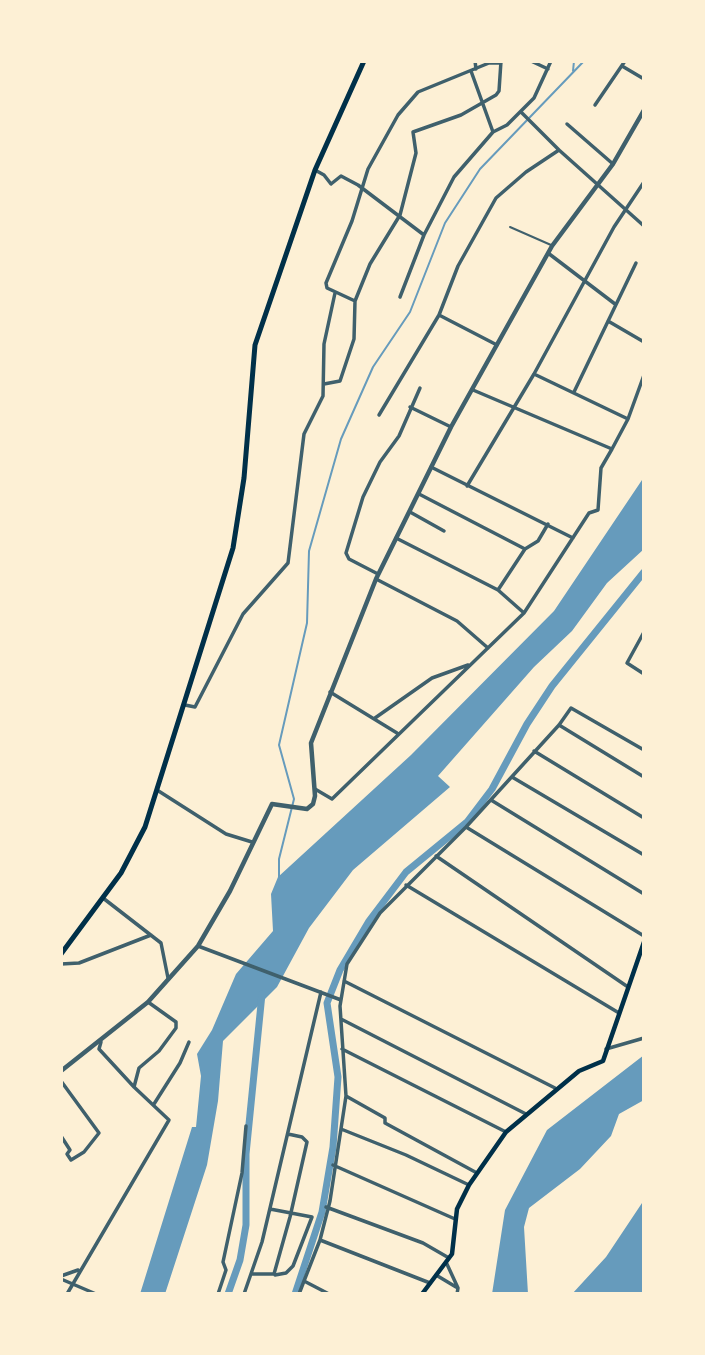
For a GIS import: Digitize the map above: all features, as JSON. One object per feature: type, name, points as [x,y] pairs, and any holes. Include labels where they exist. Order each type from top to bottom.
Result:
[{"type":"highway","points":[[61,954],[121,873],[145,827],[233,548],[244,478],[255,345],[315,170],[364,61]]},
{"type":"main road","points":[[422,1294],[448,1260],[457,1228],[455,1219],[469,1185],[506,1132],[579,1070],[603,1060],[644,942]]},
{"type":"street","points":[[474,61],[473,70],[481,105],[493,132]]},
{"type":"street","points":[[531,61],[548,69]]},
{"type":"street","points":[[400,297],[424,235],[454,177],[493,132],[522,112],[534,98],[551,61]]},
{"type":"street","points":[[324,384],[340,381],[354,339],[355,301],[370,264],[400,215],[416,153],[413,132],[481,105],[499,91],[501,62],[489,63],[418,92],[398,115],[361,188],[352,221],[326,283],[327,288],[335,293],[355,301]]},
{"type":"street","points":[[596,105],[623,64],[644,79]]},
{"type":"street","points":[[61,1071],[101,1042],[148,1002],[198,946],[230,891],[267,810],[275,802],[307,810],[315,800],[310,743],[377,577],[451,427],[552,246],[613,164],[644,110]]},
{"type":"street","points":[[522,112],[596,185],[644,226]]},
{"type":"street","points":[[567,124],[613,164]]},
{"type":"street","points":[[379,415],[439,315],[458,266],[495,198],[526,172],[559,150]]},
{"type":"street","points":[[315,170],[324,174],[331,184],[341,176],[400,215],[424,235]]},
{"type":"street","points":[[467,486],[534,374],[625,209],[644,182]]},
{"type":"street","points":[[548,253],[615,304]]},
{"type":"street","points":[[574,392],[636,262]]},
{"type":"street","points":[[185,705],[195,707],[243,614],[288,563],[304,434],[323,396],[324,344],[335,293]]},
{"type":"street","points":[[439,315],[497,345]]},
{"type":"street","points":[[608,321],[644,342]]},
{"type":"street","points":[[534,374],[628,419]]},
{"type":"street","points":[[314,789],[332,799],[397,734],[452,686],[468,665],[524,613],[589,513],[598,510],[601,468],[628,419],[644,375]]},
{"type":"street","points":[[420,388],[399,436],[380,462],[363,497],[346,553],[349,559],[377,577],[457,621],[488,648]]},
{"type":"street","points":[[473,390],[611,449]]},
{"type":"street","points":[[410,407],[451,427]]},
{"type":"street","points":[[431,467],[573,538]]},
{"type":"street","points":[[419,494],[526,549]]},
{"type":"street","points":[[410,512],[444,531]]},
{"type":"street","points":[[498,590],[526,549],[538,541],[548,524]]},
{"type":"street","points":[[396,538],[498,590],[524,613]]},
{"type":"street","points":[[644,632],[627,663],[644,674]]},
{"type":"street","points":[[375,718],[432,678],[468,665]]},
{"type":"street","points":[[330,692],[397,734]]},
{"type":"street","points":[[299,1294],[320,1240],[346,1096],[341,1000],[346,964],[365,935],[407,885],[466,827],[559,725],[571,708],[644,750]]},
{"type":"street","points":[[559,725],[644,777]]},
{"type":"street","points":[[534,751],[644,818]]},
{"type":"street","points":[[512,776],[644,855]]},
{"type":"street","points":[[157,790],[226,834],[252,842]]},
{"type":"street","points":[[491,800],[644,894]]},
{"type":"street","points":[[466,827],[644,936]]},
{"type":"street","points":[[436,856],[628,987]]},
{"type":"street","points":[[407,885],[620,1013]]},
{"type":"street","points":[[103,898],[161,943],[168,979]]},
{"type":"street","points":[[61,964],[79,963],[151,935]]},
{"type":"street","points":[[198,946],[341,1000]]},
{"type":"street","points":[[344,981],[555,1088]]},
{"type":"street","points":[[244,1294],[270,1209],[321,992]]},
{"type":"street","points":[[134,1087],[139,1068],[159,1051],[176,1028],[176,1022],[148,1002]]},
{"type":"street","points":[[341,1019],[526,1114]]},
{"type":"street","points":[[606,1049],[644,1038]]},
{"type":"street","points":[[67,1294],[169,1120],[99,1049],[101,1042]]},
{"type":"street","points":[[154,1104],[180,1063],[188,1042]]},
{"type":"street","points":[[342,1049],[506,1132]]},
{"type":"street","points":[[61,1081],[99,1133],[84,1152],[71,1160],[67,1154],[70,1150],[61,1136]]},
{"type":"street","points":[[346,1096],[385,1118],[385,1123],[477,1173]]},
{"type":"street","points":[[218,1294],[226,1270],[223,1262],[240,1184],[246,1126]]},
{"type":"street","points":[[341,1129],[406,1155],[469,1185]]},
{"type":"street","points":[[273,1275],[307,1142],[302,1137],[288,1134]]},
{"type":"street","points":[[333,1165],[455,1219]]},
{"type":"street","points":[[326,1207],[423,1243],[448,1260],[457,1291]]},
{"type":"street","points":[[251,1274],[286,1273],[293,1266],[312,1217],[270,1209]]},
{"type":"street","points":[[320,1240],[430,1283]]},
{"type":"street","points":[[61,1278],[80,1269]]},
{"type":"street","points":[[436,1275],[457,1291]]},
{"type":"street","points":[[61,1278],[96,1294]]},
{"type":"street","points":[[304,1280],[329,1294]]},
{"type":"lane","points":[[510,227],[552,246]]},
{"type":"water","points":[[644,477],[644,549],[607,583],[572,631],[534,667],[438,776],[450,787],[353,870],[309,928],[277,987],[223,1041],[218,1101],[207,1165],[165,1294],[140,1294],[192,1127],[196,1127],[201,1076],[197,1054],[212,1030],[236,974],[273,931],[271,894],[278,877],[411,755],[554,611]]},
{"type":"water","points":[[644,1055],[644,1100],[619,1114],[611,1136],[580,1169],[529,1208],[524,1227],[528,1294],[492,1294],[505,1210],[547,1130]]},
{"type":"water","points":[[644,1200],[644,1294],[572,1294],[606,1257]]},
{"type":"waterway","points":[[573,71],[574,61]]},
{"type":"waterway","points":[[279,877],[279,859],[294,799],[279,745],[307,623],[309,551],[341,439],[373,367],[410,312],[445,223],[480,169],[584,61]]},
{"type":"waterway","points":[[295,1294],[322,1212],[333,1147],[338,1077],[327,1003],[340,970],[369,921],[406,872],[467,822],[492,789],[527,724],[552,686],[644,572]]},
{"type":"waterway","points":[[228,1294],[240,1260],[246,1225],[246,1154],[262,994]]}]
